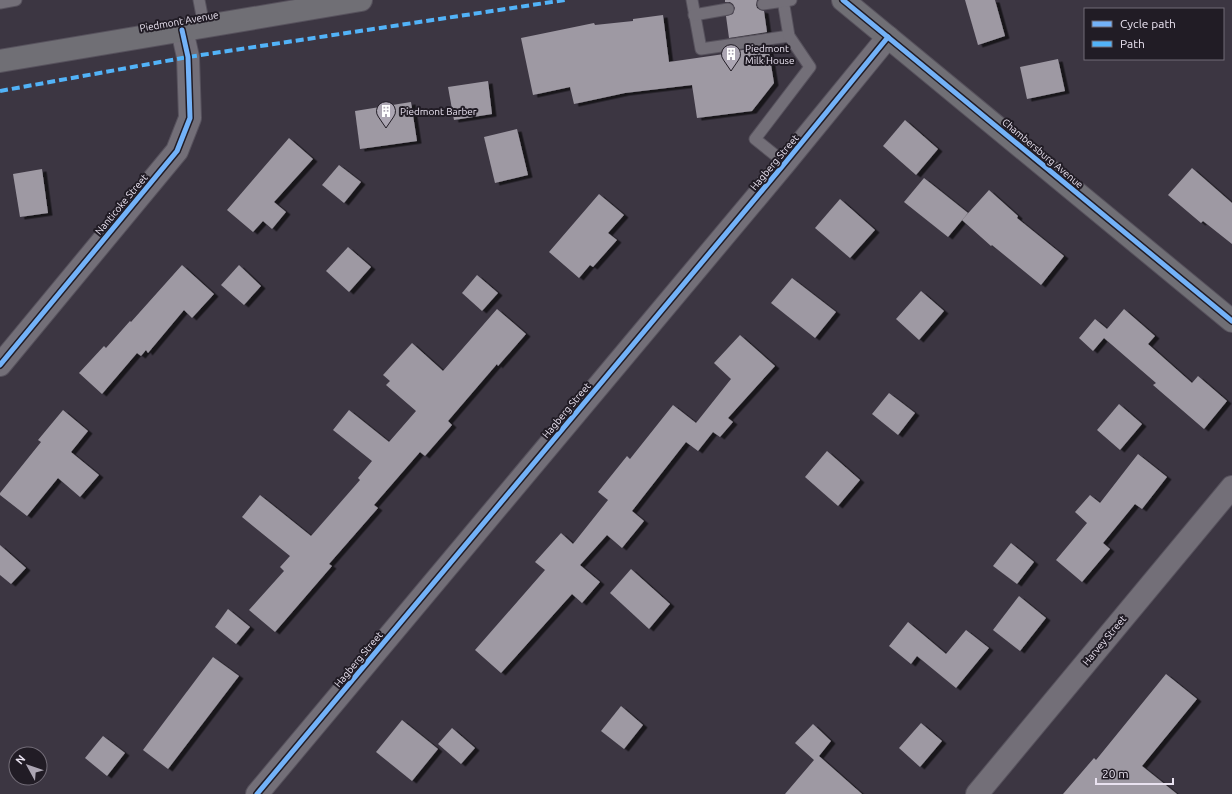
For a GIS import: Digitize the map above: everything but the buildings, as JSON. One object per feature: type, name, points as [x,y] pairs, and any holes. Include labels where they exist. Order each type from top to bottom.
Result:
[{"type":"street","name":"Piedmont Avenue","points":[[0,61],[360,0]]},
{"type":"street","name":"Chambersburg Avenue","points":[[842,0],[1232,321]]},
{"type":"street","name":"Nanticoke Street","points":[[0,365],[177,151],[190,118],[188,57],[182,30]]},
{"type":"street","name":"Hagberg Street","points":[[257,794],[785,163],[888,37]]},
{"type":"street","name":"Harvey Street","points":[[977,794],[1232,487]]},
{"type":"lane","points":[[0,3],[16,0]]},
{"type":"lane","points":[[199,0],[204,26]]},
{"type":"lane","points":[[692,0],[701,49],[789,36]]},
{"type":"lane","points":[[763,4],[786,1],[789,36],[810,67],[755,139],[785,163]]},
{"type":"lane","points":[[694,15],[728,9]]},
{"type":"marked path","points":[[0,91],[188,57],[565,0]]},
{"type":"cycle path","points":[[843,0],[1232,321]]},
{"type":"cycle path","points":[[0,365],[177,151],[190,118],[188,57],[182,30]]},
{"type":"cycle path","points":[[257,794],[785,163],[888,37]]},
{"type":"place","name":"Piedmont Milk House","points":[[731,71]]},
{"type":"place","name":"Piedmont Barber","points":[[386,128]]}]
